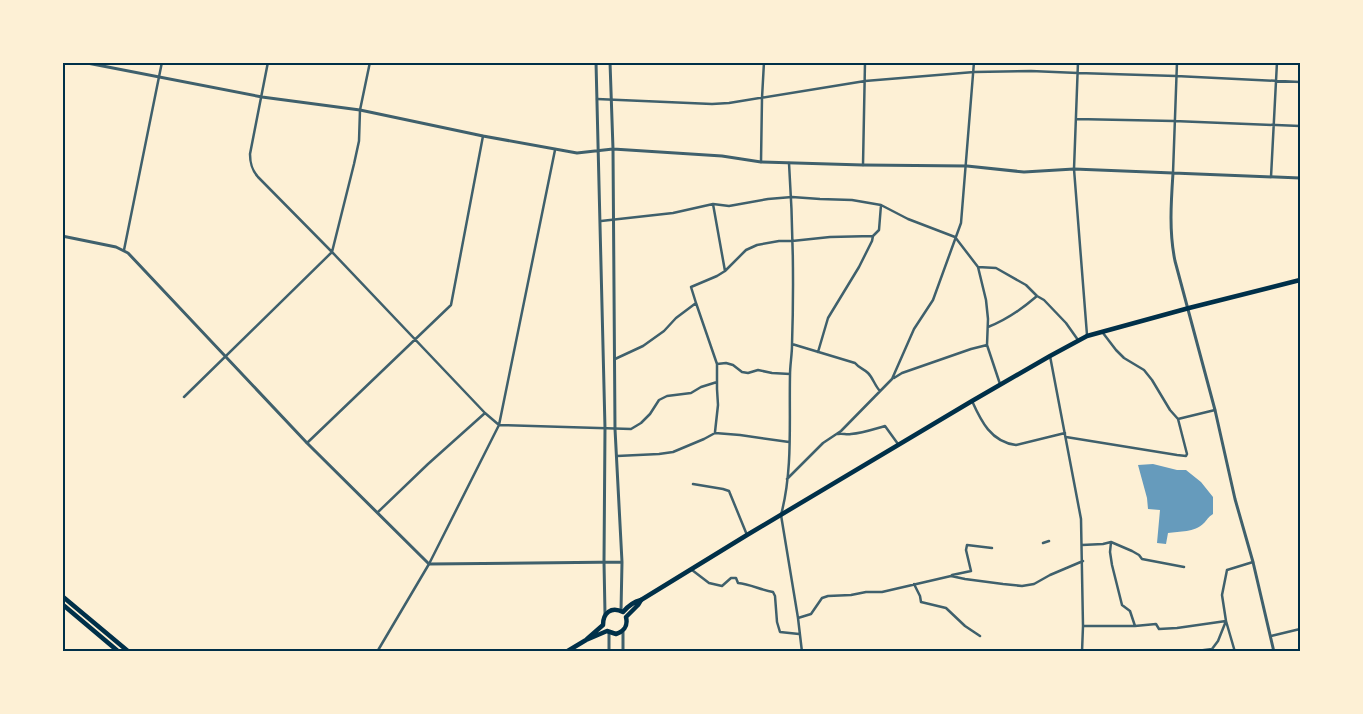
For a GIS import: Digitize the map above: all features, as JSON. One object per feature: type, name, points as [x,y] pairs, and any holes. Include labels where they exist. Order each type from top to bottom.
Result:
[{"type":"main road","points":[[622,612],[636,601],[641,600],[692,570],[898,444],[1079,340],[1102,331],[1300,280]]},
{"type":"main road","points":[[62,596],[128,652]]},
{"type":"main road","points":[[626,617],[638,606],[641,600]]},
{"type":"main road","points":[[62,604],[119,652]]},
{"type":"main road","points":[[586,640],[608,632],[616,634],[623,631],[626,627],[626,617],[622,612],[613,610],[606,614],[603,619],[603,625],[608,632]]},
{"type":"main road","points":[[566,652],[586,640],[603,625]]},
{"type":"street","points":[[82,62],[262,97],[360,110],[577,154],[613,149],[722,156],[761,162],[967,166],[1024,172],[1074,169],[1300,178]]},
{"type":"street","points":[[124,250],[162,62]]},
{"type":"street","points":[[268,62],[250,154],[250,164],[254,172],[485,413],[499,425],[634,428],[650,414],[659,400],[666,396],[691,392],[717,382]]},
{"type":"street","points":[[184,397],[332,252],[359,141],[360,110],[370,62]]},
{"type":"street","points":[[596,62],[605,428],[604,562],[606,614]]},
{"type":"street","points":[[610,62],[613,149],[616,429],[622,562],[622,612]]},
{"type":"street","points":[[761,162],[764,62]]},
{"type":"street","points":[[863,165],[865,62]]},
{"type":"street","points":[[892,379],[914,329],[933,300],[961,223],[974,62]]},
{"type":"street","points":[[1078,62],[1074,169],[1088,336]]},
{"type":"street","points":[[1176,62],[1171,222],[1173,248],[1274,652]]},
{"type":"street","points":[[1271,177],[1277,62]]},
{"type":"street","points":[[597,100],[729,104],[865,80],[1030,70],[1300,82]]},
{"type":"street","points":[[1076,119],[1174,120],[1300,126]]},
{"type":"street","points":[[307,443],[451,305],[483,136]]},
{"type":"street","points":[[377,652],[429,564],[499,425],[555,150]]},
{"type":"street","points":[[789,163],[792,197],[792,344],[788,479],[781,515],[802,652]]},
{"type":"street","points":[[601,221],[673,214],[713,204],[730,206],[792,197],[852,200],[881,205],[908,219],[955,237],[978,267],[986,300],[988,319],[987,345],[1000,384]]},
{"type":"street","points":[[713,204],[725,271]]},
{"type":"street","points":[[818,352],[828,318],[859,267],[872,241],[872,236],[878,230],[881,205]]},
{"type":"street","points":[[62,236],[116,247],[133,257],[307,443],[429,564],[622,562]]},
{"type":"street","points":[[715,433],[718,405],[717,364],[691,287],[725,271],[740,254],[751,247],[779,241],[872,236]]},
{"type":"street","points":[[978,267],[996,268],[1026,285],[1044,300],[1079,340]]},
{"type":"street","points":[[988,327],[1000,322],[1027,305],[1037,296]]},
{"type":"street","points":[[615,359],[643,346],[664,331],[676,318],[696,303]]},
{"type":"street","points":[[1066,437],[1186,456],[1187,450],[1178,419],[1170,410],[1152,380],[1144,370],[1124,358],[1102,331]]},
{"type":"street","points":[[792,344],[855,363],[857,367],[868,373],[880,391]]},
{"type":"street","points":[[788,479],[823,443],[841,431],[892,379],[902,373],[987,345]]},
{"type":"street","points":[[1050,356],[1080,510],[1083,561],[1082,652]]},
{"type":"street","points":[[717,364],[726,363],[733,365],[742,372],[748,373],[758,370],[790,374]]},
{"type":"street","points":[[972,401],[981,422],[1001,441],[1016,445],[1065,433]]},
{"type":"street","points":[[1178,419],[1215,410]]},
{"type":"street","points":[[378,512],[485,413]]},
{"type":"street","points":[[836,434],[856,434],[885,426],[898,444]]},
{"type":"street","points":[[617,456],[673,452],[715,433],[740,434],[789,442]]},
{"type":"street","points":[[693,484],[729,491],[747,535]]},
{"type":"street","points":[[1044,543],[1049,541]]},
{"type":"street","points":[[1082,545],[1112,542],[1132,551],[1142,559],[1184,567]]},
{"type":"street","points":[[1112,542],[1110,552],[1112,565],[1122,605],[1130,611],[1135,626]]},
{"type":"street","points":[[798,618],[811,614],[822,598],[828,596],[882,592],[971,571],[966,550],[967,545],[992,548]]},
{"type":"street","points":[[951,576],[1022,586],[1034,584],[1083,561]]},
{"type":"street","points":[[1235,652],[1226,621],[1222,595],[1227,570],[1253,562]]},
{"type":"street","points":[[692,570],[709,583],[722,586],[731,578],[736,578],[738,583],[773,592],[780,632],[800,634]]},
{"type":"street","points":[[914,584],[921,602],[946,608],[965,626],[980,636]]},
{"type":"street","points":[[1083,626],[1156,624],[1159,629],[1226,621]]},
{"type":"street","points":[[1189,652],[1211,650],[1218,641],[1226,621]]},
{"type":"street","points":[[1271,636],[1300,629]]},
{"type":"street","points":[[622,652],[623,631]]},
{"type":"street","points":[[608,632],[609,652]]},
{"type":"water","points":[[1153,464],[1177,470],[1186,470],[1201,482],[1213,497],[1213,514],[1204,523],[1191,530],[1168,533],[1166,544],[1157,543],[1160,510],[1148,509],[1138,465]]}]
